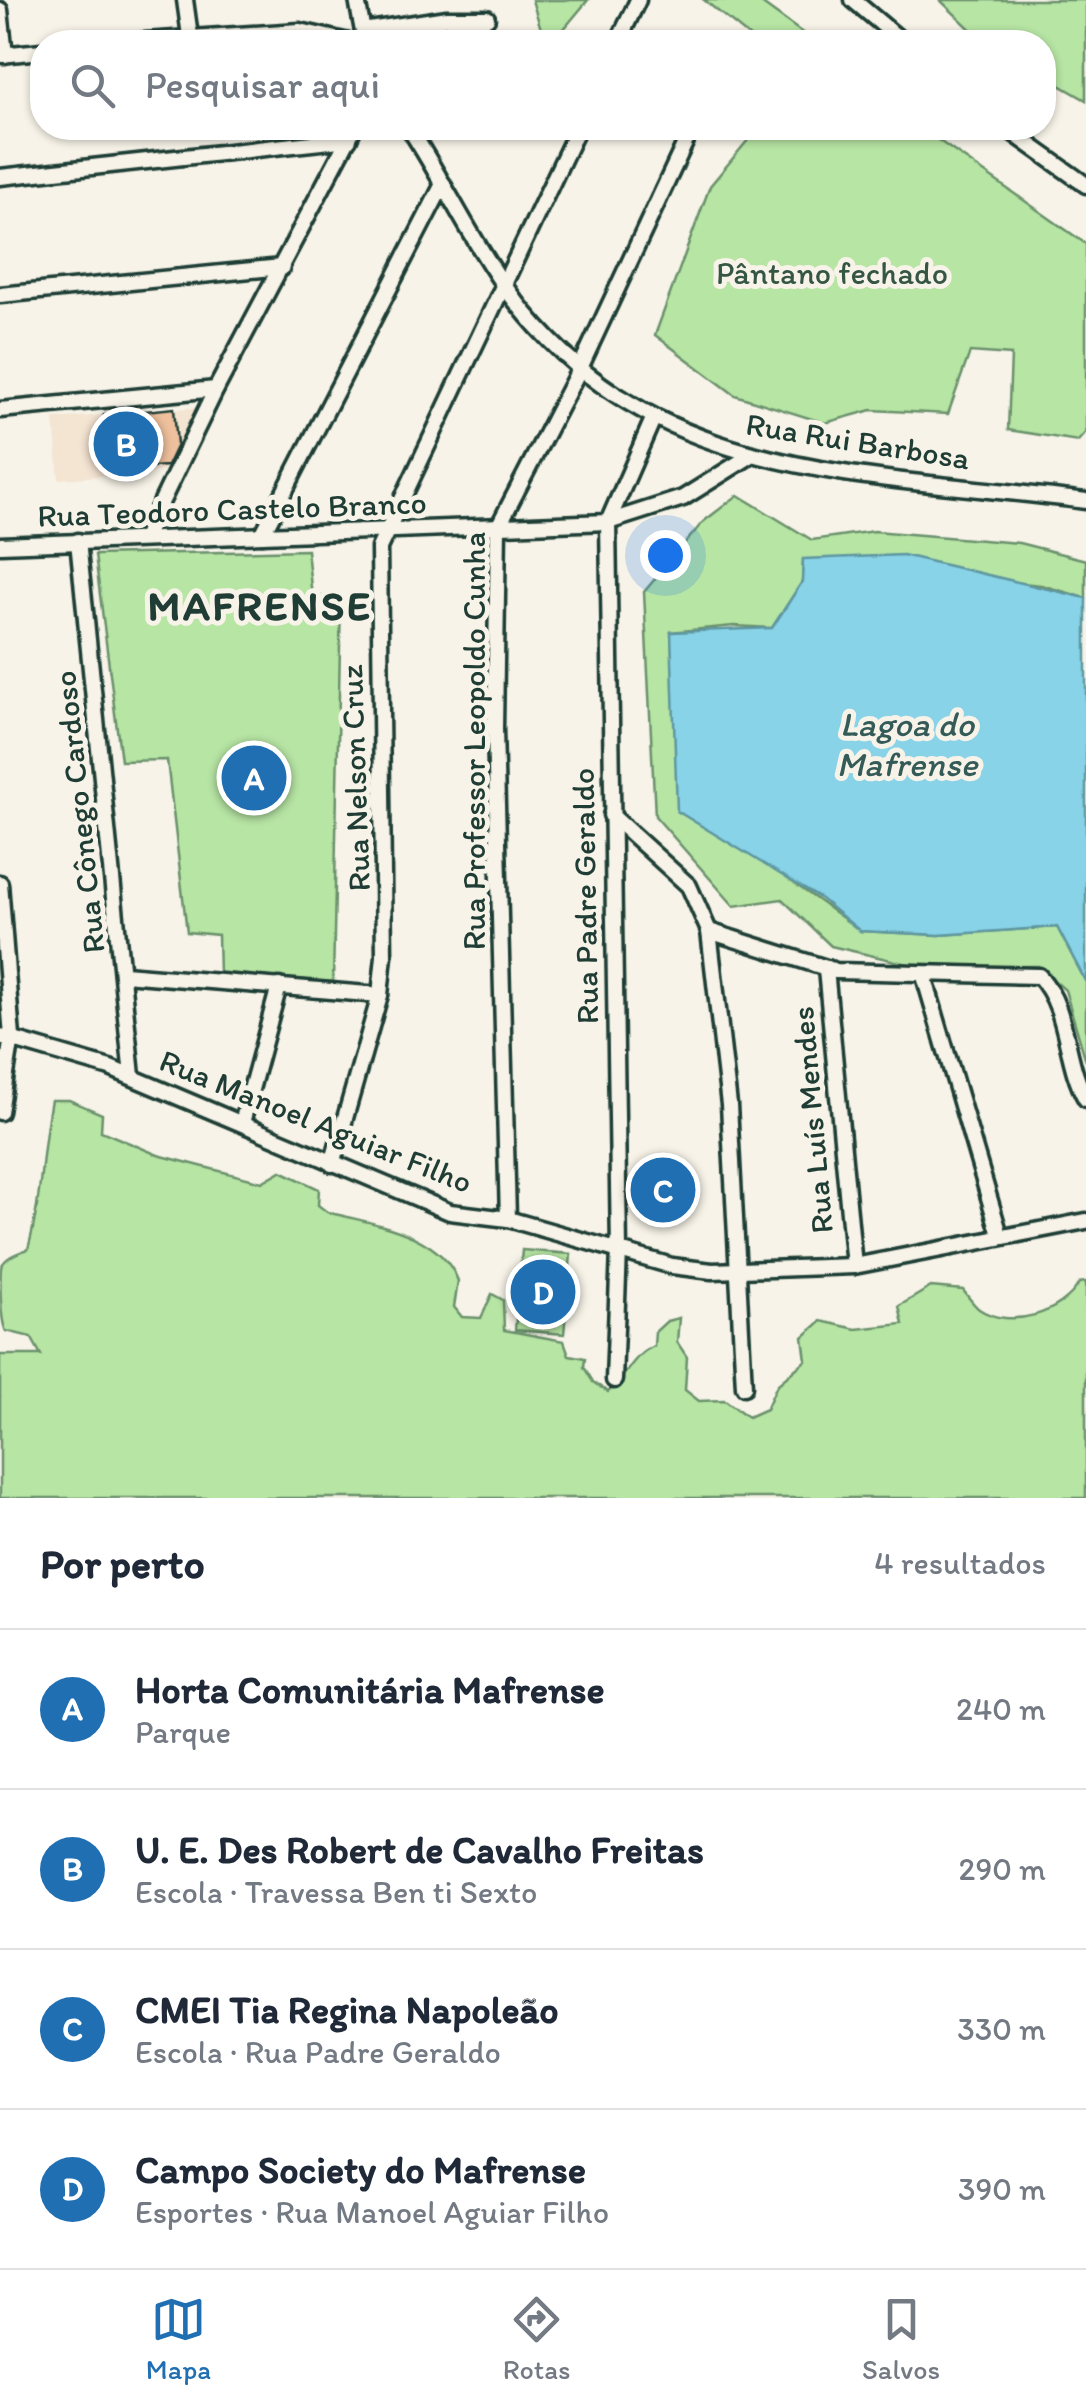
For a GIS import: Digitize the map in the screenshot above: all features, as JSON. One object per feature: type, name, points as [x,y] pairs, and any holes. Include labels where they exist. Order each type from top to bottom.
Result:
[{"type":"street","points":[[185,0],[189,30]]},
{"type":"street","points":[[357,0],[363,30]]},
{"type":"street","points":[[624,30],[638,0]]},
{"type":"street","points":[[853,0],[889,30]]},
{"type":"street","points":[[0,10],[2,55],[30,52]]},
{"type":"street","points":[[392,30],[447,18],[486,18]]},
{"type":"street","points":[[0,176],[295,140]]},
{"type":"street","points":[[144,538],[216,389],[348,140]]},
{"type":"street","name":"Rua Rui Barbosa","points":[[416,140],[504,286],[580,368],[653,420],[750,456],[1086,500]]},
{"type":"street","name":"Rua Nelson Cruz","points":[[332,1164],[380,995],[386,910],[377,564],[384,532],[572,140]]},
{"type":"street","name":"Rua Professor Leopoldo Cunha","points":[[508,1219],[495,729],[498,527],[580,368],[686,140]]},
{"type":"street","points":[[1023,140],[1086,186]]},
{"type":"street","points":[[262,535],[443,184]]},
{"type":"street","points":[[0,295],[282,267]]},
{"type":"street","points":[[0,410],[216,389]]},
{"type":"street","name":"Rua Padre Geraldo","points":[[614,1380],[619,1250],[608,522],[653,420]]},
{"type":"street","name":"Rua Teodoro Castelo Branco","points":[[0,545],[608,522],[683,498],[750,456]]},
{"type":"street","name":"Rua Cônego Cardoso","points":[[78,541],[132,1076]]},
{"type":"street","points":[[611,815],[689,886],[709,932],[729,1105],[744,1387]]},
{"type":"street","points":[[0,883],[6,1037],[0,1112]]},
{"type":"street","points":[[709,932],[826,969],[924,976],[1032,975],[1042,979],[1086,1099]]},
{"type":"street","name":"Rua Luís Mendes","points":[[826,969],[854,1266]]},
{"type":"street","points":[[124,974],[380,995]]},
{"type":"street","points":[[924,976],[1000,1235]]},
{"type":"street","points":[[242,1123],[280,986]]},
{"type":"street","name":"Rua Manoel Aguiar Filho","points":[[6,1037],[132,1076],[450,1212],[508,1219],[694,1271],[854,1266],[1086,1221]]},
{"type":"shaded area","points":[[215,406],[183,470],[59,479],[54,419]]},
{"type":"green space","points":[[532,0],[588,0],[563,30],[541,30]]},
{"type":"green space","points":[[704,0],[757,0],[798,30],[741,30]]},
{"type":"green space","points":[[940,0],[1086,0],[1086,100],[1056,83],[1056,30],[971,30]]},
{"type":"green space","name":"Pântano fechado","points":[[748,140],[938,140],[1086,244],[1086,432],[1078,441],[1008,430],[1011,355],[970,352],[948,414],[872,410],[825,423],[735,395],[655,335],[710,186]]},
{"type":"green space","points":[[738,495],[812,540],[874,531],[1019,543],[1086,560],[1086,598],[1041,585],[803,560],[802,582],[772,628],[734,626],[671,632],[675,709],[760,859],[861,931],[939,935],[1057,927],[1086,982],[1086,1061],[1065,990],[1038,966],[921,967],[831,946],[782,899],[734,906],[655,816],[644,592],[703,522]]},
{"type":"green space","points":[[307,550],[312,596],[341,597],[333,982],[219,974],[218,935],[187,932],[167,760],[121,761],[95,555]]},
{"type":"green space","points":[[51,1100],[69,1100],[102,1114],[101,1131],[158,1155],[262,1182],[281,1171],[319,1189],[318,1205],[327,1212],[384,1226],[421,1241],[449,1264],[458,1281],[454,1307],[462,1317],[481,1318],[492,1294],[503,1300],[504,1330],[564,1341],[569,1355],[585,1358],[584,1367],[593,1382],[608,1392],[640,1355],[654,1346],[655,1332],[667,1321],[679,1318],[677,1342],[687,1357],[685,1390],[699,1401],[725,1400],[748,1417],[766,1409],[777,1385],[806,1360],[803,1337],[821,1321],[856,1329],[903,1324],[899,1306],[931,1287],[963,1290],[979,1309],[991,1315],[1020,1318],[1061,1303],[1079,1283],[1086,1282],[1086,1498],[0,1498],[0,1355],[41,1355],[31,1337],[6,1331],[1,1267],[9,1258],[28,1249]]},
{"type":"green space","points":[[522,1250],[571,1254],[564,1334],[515,1330]]},
{"type":"water","name":"Lagoa do Mafrense","points":[[903,555],[1086,598],[1086,982],[1057,927],[939,935],[860,931],[821,899],[677,811],[671,632],[772,628],[802,582],[803,559]]},
{"type":"building","points":[[174,408],[177,445],[167,466],[109,470],[104,415]]},
{"type":"building","points":[[687,1181],[688,1198],[639,1202],[638,1182]]},
{"type":"place","name":"U. E. Des Robert de Cavalho Freitas","points":[[126,444]]},
{"type":"place","name":"Horta Comunitária Mafrense","points":[[254,778]]},
{"type":"place","name":"CMEI Tia Regina Napoleão","points":[[663,1190]]},
{"type":"place","name":"Campo Society do Mafrense","points":[[543,1292]]},
{"type":"district","name":"MAFRENSE","points":[[260,605]]}]
